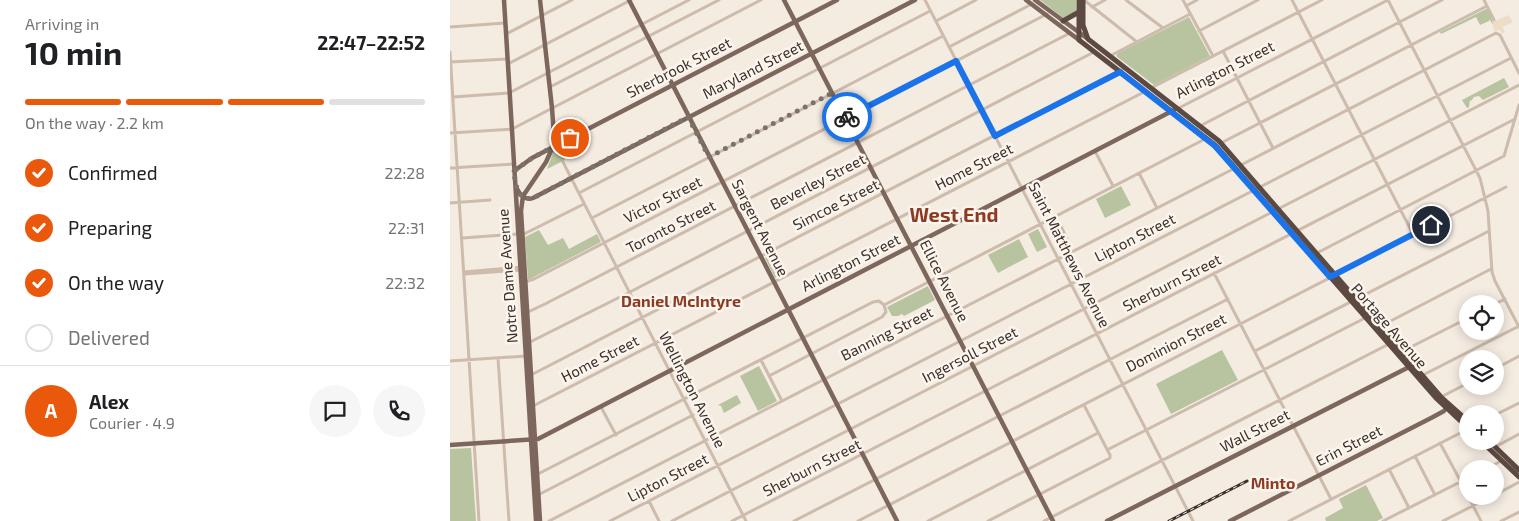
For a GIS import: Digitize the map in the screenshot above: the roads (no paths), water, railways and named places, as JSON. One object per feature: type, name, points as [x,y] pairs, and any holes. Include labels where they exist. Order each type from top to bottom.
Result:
[{"type":"highway","points":[[1078,0],[1078,40]]},
{"type":"highway","points":[[1083,0],[1083,25],[1088,39]]},
{"type":"highway","points":[[1063,21],[1079,12]]},
{"type":"highway","name":"Portage Avenue","points":[[1088,39],[1125,68],[1172,112],[1221,143],[1238,167]]},
{"type":"highway","name":"Portage Avenue","points":[[1078,40],[1120,72],[1177,108],[1200,126],[1219,149],[1257,188],[1368,316],[1396,352],[1423,375],[1459,419]]},
{"type":"highway","name":"Portage Avenue","points":[[1295,232],[1317,253],[1333,276]]},
{"type":"highway","name":"Portage Avenue","points":[[1368,316],[1381,326],[1403,351],[1411,365],[1437,399],[1459,414]]},
{"type":"highway","points":[[1494,450],[1501,460]]},
{"type":"highway","points":[[1494,450],[1518,468]]},
{"type":"highway","points":[[1504,463],[1519,477]]},
{"type":"main road","name":"Notre Dame Avenue","points":[[504,0],[514,171],[540,521]]},
{"type":"main road","points":[[515,183],[518,192],[523,196],[544,167],[552,148],[554,128],[540,0]]},
{"type":"main road","name":"Sargent Avenue","points":[[630,0],[688,117],[896,521]]},
{"type":"main road","name":"Ellice Avenue","points":[[784,0],[1052,519]]},
{"type":"main road","name":"Sherbrook Street","points":[[514,164],[552,148],[838,0]]},
{"type":"main road","name":"Maryland Street","points":[[523,196],[532,198],[914,0]]},
{"type":"main road","name":"Portage Avenue","points":[[1026,0],[1078,40]]},
{"type":"main road","name":"Portage Avenue","points":[[1036,0],[1088,39]]},
{"type":"main road","name":"Arlington Street","points":[[450,445],[534,439],[1177,108]]},
{"type":"main road","points":[[554,128],[559,137],[564,139],[570,138]]},
{"type":"main road","name":"Sherbrook Street","points":[[514,171],[532,158]]},
{"type":"main road","name":"Notre Dame Avenue","points":[[520,234],[523,196]]},
{"type":"main road","name":"Notre Dame Avenue","points":[[522,268],[525,282],[525,313]]},
{"type":"main road","name":"Notre Dame Avenue","points":[[528,356],[531,375],[531,407]]},
{"type":"main road","name":"Wall Street","points":[[1107,521],[1411,365]]},
{"type":"main road","name":"Erin Street","points":[[1230,521],[1433,417],[1444,411],[1448,406]]},
{"type":"main road","name":"Notre Dame Avenue","points":[[536,521],[537,495]]},
{"type":"street","points":[[506,34],[572,0]]},
{"type":"street","points":[[450,62],[507,62],[545,45],[630,0]]},
{"type":"street","points":[[453,97],[509,93],[688,0]]},
{"type":"street","points":[[550,87],[719,0]]},
{"type":"street","points":[[450,133],[512,129],[761,0]]},
{"type":"street","name":"Saint Matthews Avenue","points":[[925,0],[1193,521]]},
{"type":"street","points":[[936,21],[976,0]]},
{"type":"street","points":[[1083,0],[1137,42]]},
{"type":"street","points":[[1092,7],[1105,0]]},
{"type":"street","points":[[1126,0],[1163,28]]},
{"type":"street","points":[[1130,3],[1136,0]]},
{"type":"street","points":[[1183,0],[1213,56]]},
{"type":"street","points":[[1186,6],[1197,0]]},
{"type":"street","points":[[1199,31],[1258,0]]},
{"type":"street","points":[[1292,0],[1413,234]]},
{"type":"street","name":"Home Street","points":[[531,407],[1322,0]]},
{"type":"street","points":[[1388,0],[1483,184],[1490,230],[1491,269],[1502,295]]},
{"type":"street","name":"Arlington Street","points":[[1177,108],[1388,0]]},
{"type":"street","points":[[1200,126],[1442,0]]},
{"type":"street","points":[[1484,0],[1494,20]]},
{"type":"street","points":[[949,47],[1031,4]]},
{"type":"street","points":[[1221,143],[1488,6]]},
{"type":"street","points":[[579,193],[930,11]]},
{"type":"street","name":"Victor Street","points":[[525,282],[1051,12]]},
{"type":"street","points":[[1109,56],[1190,14]]},
{"type":"street","points":[[450,27],[505,23]]},
{"type":"street","name":"Toronto Street","points":[[525,313],[735,207],[1070,33]]},
{"type":"street","name":"Banning Street","points":[[549,521],[1498,33],[1511,58]]},
{"type":"street","points":[[592,218],[943,36]]},
{"type":"street","points":[[1222,51],[1273,148]]},
{"type":"street","points":[[450,52],[479,521]]},
{"type":"street","name":"Beverley Street","points":[[527,343],[1094,52]]},
{"type":"street","points":[[1511,58],[1519,73]]},
{"type":"street","name":"Lipton Street","points":[[610,521],[1511,58]]},
{"type":"street","name":"Simcoe Street","points":[[531,375],[1125,68]]},
{"type":"street","name":"Ingersoll Street","points":[[672,521],[1519,85]]},
{"type":"street","points":[[1317,253],[1504,156],[1519,105]]},
{"type":"street","name":"Sherburn Street","points":[[732,521],[1515,119]]},
{"type":"street","points":[[884,305],[1209,136]]},
{"type":"street","points":[[1095,151],[1113,186]]},
{"type":"street","name":"Wellington Avenue","points":[[563,162],[746,521]]},
{"type":"street","name":"Sherbrook Street","points":[[450,168],[514,164]]},
{"type":"street","points":[[1139,173],[1157,208]]},
{"type":"street","name":"Dominion Street","points":[[858,521],[1506,187]]},
{"type":"street","points":[[450,203],[490,200]]},
{"type":"street","points":[[462,238],[520,234],[584,204]]},
{"type":"street","points":[[1254,351],[1490,230]]},
{"type":"street","points":[[464,273],[522,268]]},
{"type":"street","points":[[1381,326],[1491,269]]},
{"type":"street","points":[[1214,273],[1331,499]]},
{"type":"street","points":[[794,521],[1228,299]]},
{"type":"street","points":[[1423,375],[1519,327],[1504,299]]},
{"type":"street","points":[[536,476],[873,302],[879,301],[884,305],[886,312],[882,317],[769,376]]},
{"type":"street","points":[[1107,450],[1368,316]]},
{"type":"street","points":[[1396,352],[1403,351],[1459,323]]},
{"type":"street","points":[[1044,521],[1052,519],[1389,344]]},
{"type":"street","points":[[450,361],[528,356]]},
{"type":"street","points":[[1504,364],[1519,356]]},
{"type":"street","points":[[498,358],[509,521]]},
{"type":"street","points":[[761,360],[782,401]]},
{"type":"street","points":[[1441,397],[1459,388]]},
{"type":"street","points":[[1504,410],[1519,403]]},
{"type":"street","points":[[988,521],[1108,460],[1110,457],[1107,450],[1084,405]]},
{"type":"street","points":[[601,406],[616,435]]},
{"type":"street","points":[[537,495],[693,415]]},
{"type":"street","points":[[928,521],[1098,433]]},
{"type":"street","points":[[1288,521],[1459,434]]},
{"type":"street","points":[[1504,443],[1519,434]]},
{"type":"street","points":[[1440,443],[1459,480]]},
{"type":"street","points":[[1415,456],[1434,495]]},
{"type":"street","points":[[1389,469],[1409,508]]},
{"type":"street","points":[[1383,521],[1459,482]]},
{"type":"street","points":[[1504,490],[1519,482]]},
{"type":"street","points":[[649,501],[659,521]]},
{"type":"street","points":[[1443,521],[1473,506],[1481,521]]},
{"type":"street","points":[[1501,521],[1519,512]]},
{"type":"railway","points":[[1169,521],[1247,481]]},
{"type":"district","name":"West End","points":[[954,215]]},
{"type":"district","name":"Daniel McIntyre","points":[[681,301]]},
{"type":"district","name":"Minto","points":[[1273,483]]}]
